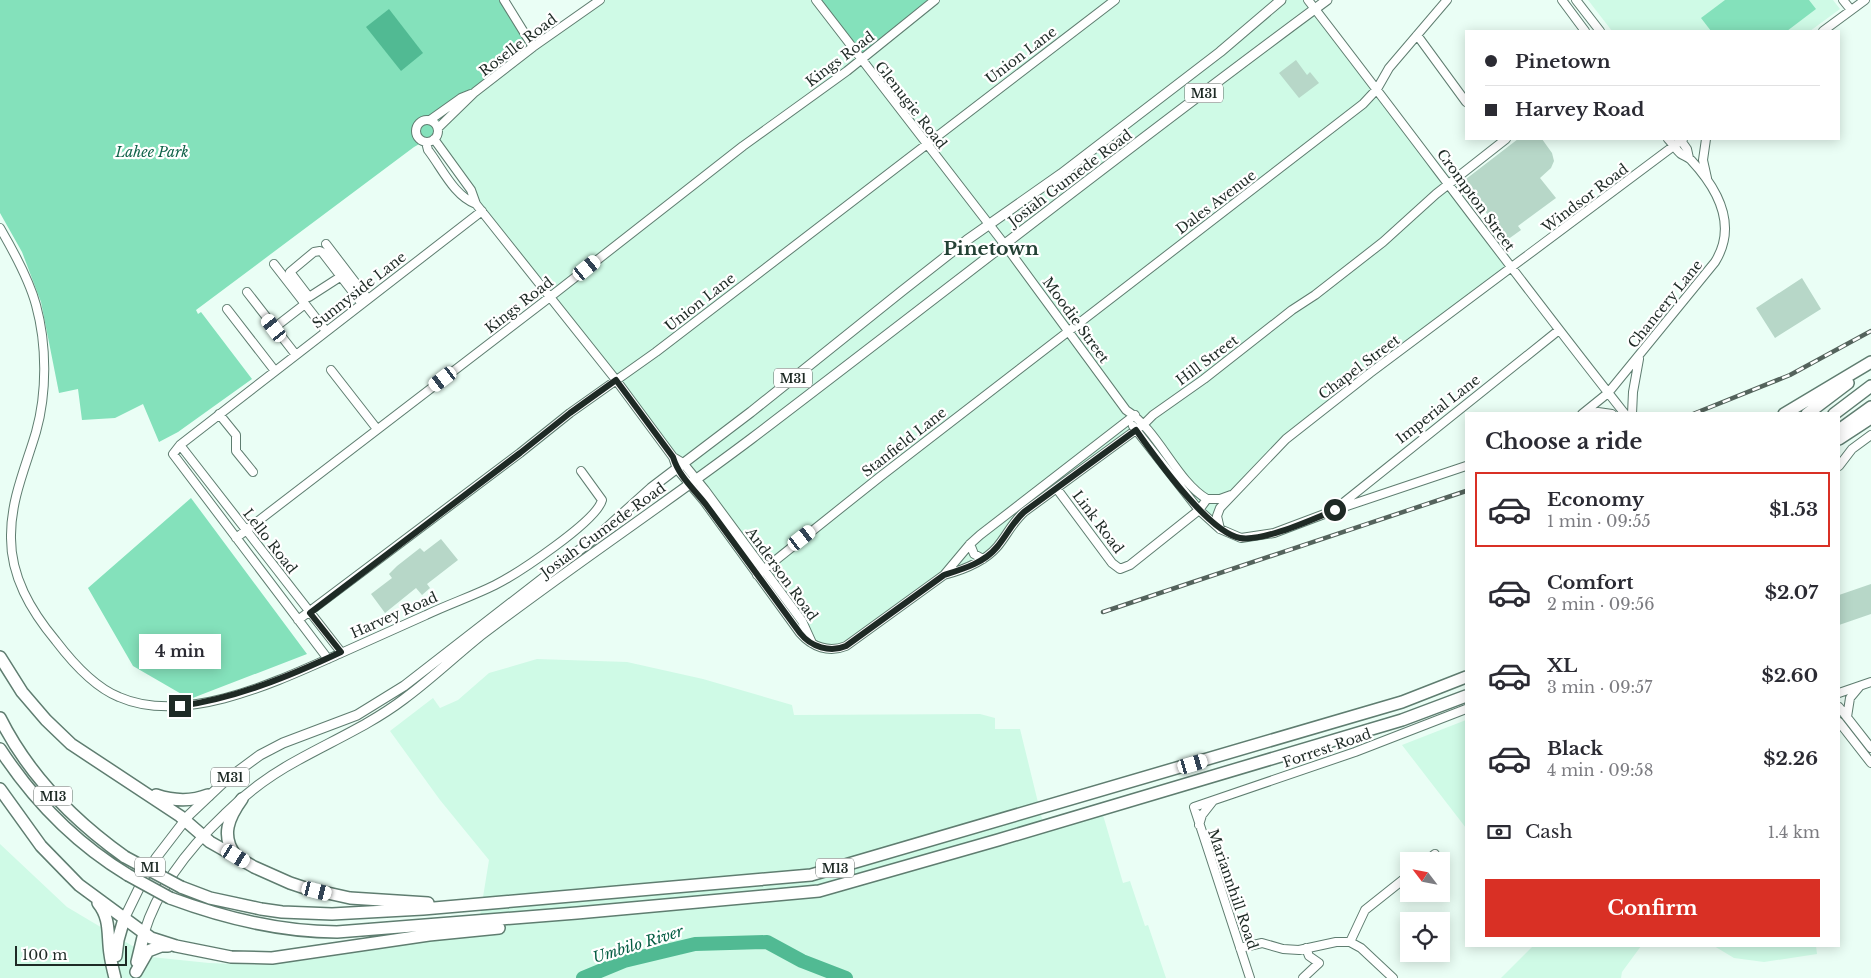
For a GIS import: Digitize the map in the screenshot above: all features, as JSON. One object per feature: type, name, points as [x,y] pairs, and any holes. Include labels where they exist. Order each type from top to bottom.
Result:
[{"type":"highway","points":[[1787,412],[1871,363]]},
{"type":"highway","points":[[1810,412],[1871,363]]},
{"type":"highway","points":[[1837,412],[1871,386]]},
{"type":"highway","points":[[1840,429],[1871,407]]},
{"type":"highway","points":[[1840,438],[1871,418]]},
{"type":"highway","points":[[0,657],[22,692],[46,720],[71,744],[136,786],[185,821],[202,837],[254,867],[290,883],[350,898],[429,903],[626,892]]},
{"type":"highway","name":"M13","points":[[0,718],[19,751],[48,791],[87,829],[125,858],[181,887],[210,898],[282,912],[332,914],[433,908],[626,892],[822,872],[1402,702],[1465,677]]},
{"type":"highway","name":"M13","points":[[0,750],[18,778],[66,830],[94,853],[128,876],[170,898],[233,919],[305,932],[425,926],[819,891],[1402,720],[1465,696]]},
{"type":"highway","points":[[136,786],[167,799],[190,800],[208,795]]},
{"type":"highway","points":[[0,789],[41,846],[92,896],[151,938],[176,946],[231,957],[272,958],[429,935],[530,924],[577,913]]},
{"type":"highway","points":[[236,856],[228,842],[227,828],[229,820],[242,799]]},
{"type":"highway","points":[[92,896],[106,916],[110,954],[116,978]]},
{"type":"highway","name":"M1","points":[[116,978],[116,953],[124,918]]},
{"type":"highway","name":"M1","points":[[136,975],[144,933]]},
{"type":"highway","points":[[136,975],[140,961],[148,951],[161,946],[176,946]]},
{"type":"main road","name":"Josiah Gumede Road","points":[[185,821],[208,795],[260,755],[283,743],[357,715],[404,686],[464,638],[554,571],[680,466],[988,225],[1061,174],[1220,52],[1281,0]]},
{"type":"main road","name":"Josiah Gumede Road","points":[[202,837],[242,799],[293,762],[375,719],[394,706],[480,637],[616,535],[693,482],[1327,0]]},
{"type":"main road","name":"M1","points":[[124,918],[152,864],[185,821]]},
{"type":"main road","name":"M1","points":[[144,933],[151,914],[168,883],[202,837]]},
{"type":"street","points":[[504,0],[533,47]]},
{"type":"street","name":"Roselle Road","points":[[438,128],[475,92],[533,47],[600,0]]},
{"type":"street","name":"Glenugie Road","points":[[816,0],[1005,245]]},
{"type":"street","name":"Kings Road","points":[[236,538],[743,146],[861,60],[935,0]]},
{"type":"street","name":"Union Lane","points":[[298,620],[310,613],[570,413],[881,180],[1115,0]]},
{"type":"street","name":"Crompton Street","points":[[1308,0],[1449,183],[1511,269],[1623,412]]},
{"type":"street","name":"Dales Avenue","points":[[1068,331],[1363,104],[1377,89],[1389,68],[1447,0]]},
{"type":"street","points":[[1562,0],[1584,30]]},
{"type":"street","points":[[1576,0],[1599,30]]},
{"type":"street","points":[[1843,0],[1851,10]]},
{"type":"street","points":[[1824,30],[1865,0]]},
{"type":"street","points":[[1417,36],[1465,101]]},
{"type":"street","name":"Roselle Road","points":[[430,120],[461,98],[475,92]]},
{"type":"street","points":[[430,120],[438,128],[438,133],[434,139],[426,142],[419,139],[416,130],[422,121],[430,120]]},
{"type":"street","name":"Anderson Road","points":[[434,139],[471,190],[476,204],[616,380],[680,466],[764,570],[802,621],[812,643]]},
{"type":"street","points":[[1669,140],[1680,153],[1689,158],[1708,182]]},
{"type":"street","name":"Windsor Road","points":[[1511,269],[1681,140]]},
{"type":"street","points":[[1682,140],[1689,158]]},
{"type":"street","points":[[1706,140],[1703,160],[1708,182]]},
{"type":"street","name":"Anderson Road","points":[[426,142],[428,150],[460,194],[476,204]]},
{"type":"street","name":"Hill Street","points":[[944,575],[958,571],[983,559],[996,548],[1014,522],[1144,424],[1153,415],[1224,365],[1383,242],[1495,142]]},
{"type":"street","name":"Chancery Lane","points":[[1585,412],[1608,393],[1715,262],[1723,248],[1726,222],[1716,194],[1708,182]]},
{"type":"street","name":"Sunnyside Lane","points":[[173,454],[180,445],[219,414],[482,211]]},
{"type":"street","name":"Harvey Road","points":[[0,228],[32,293],[41,332],[44,367],[37,429],[14,507],[10,538],[13,564],[30,606],[43,625],[76,664],[102,686],[121,698],[143,704],[180,706],[220,699],[252,689],[328,659],[496,584],[563,540],[599,509],[602,503],[600,494],[582,471]]},
{"type":"street","points":[[326,244],[365,302]]},
{"type":"street","name":"Moodie Street","points":[[1005,245],[1132,418],[1136,430],[1199,510],[1220,529]]},
{"type":"street","points":[[340,277],[309,297],[290,272],[319,250],[340,277],[365,302]]},
{"type":"street","points":[[274,264],[326,331]]},
{"type":"street","name":"Chapel Street","points":[[1220,529],[1217,520],[1218,512],[1231,495],[1286,439],[1370,373],[1511,269]]},
{"type":"street","points":[[247,292],[296,355]]},
{"type":"street","points":[[274,328],[305,304]]},
{"type":"street","points":[[227,309],[275,371]]},
{"type":"street","name":"Imperial Lane","points":[[1335,510],[1559,330]]},
{"type":"street","name":"Stanfield Lane","points":[[757,575],[1068,331]]},
{"type":"street","points":[[1632,412],[1633,392],[1640,354]]},
{"type":"street","points":[[331,370],[376,430]]},
{"type":"street","points":[[219,414],[236,435],[236,451],[253,472]]},
{"type":"street","points":[[1132,418],[1144,424],[1194,489],[1207,499],[1220,499],[1231,495]]},
{"type":"street","name":"Hill Street","points":[[812,643],[834,650],[846,646],[944,575],[970,544],[1132,418]]},
{"type":"street","points":[[1840,465],[1852,449],[1871,435]]},
{"type":"street","name":"Lello Road","points":[[180,445],[341,652]]},
{"type":"street","name":"Lello Road","points":[[173,454],[328,659]]},
{"type":"street","points":[[1220,529],[1232,535],[1247,538],[1274,533],[1335,510],[1465,466]]},
{"type":"street","name":"Anderson Road","points":[[693,482],[704,501],[757,575],[800,633],[812,643]]},
{"type":"street","name":"Link Road","points":[[1058,489],[1112,563],[1120,569],[1130,565],[1199,510]]},
{"type":"street","points":[[1199,510],[1207,499]]},
{"type":"street","points":[[970,544],[974,554],[983,559]]},
{"type":"street","points":[[1840,693],[1871,682]]},
{"type":"street","points":[[1847,717],[1850,698],[1860,686]]},
{"type":"street","points":[[1840,708],[1871,748]]},
{"type":"street","name":"Forrest Road","points":[[1194,807],[1355,752],[1465,709]]},
{"type":"street","points":[[1840,723],[1871,763]]},
{"type":"street","points":[[1199,826],[1206,810],[1215,800]]},
{"type":"street","name":"Mariannhill Road","points":[[1194,807],[1250,978]]},
{"type":"street","points":[[1350,942],[1365,910],[1400,882]]},
{"type":"street","points":[[1240,948],[1262,943],[1292,950],[1336,942],[1350,942],[1361,948],[1393,978]]},
{"type":"street","points":[[1303,978],[1319,963],[1309,956],[1306,948]]},
{"type":"shaded area","points":[[600,0],[1307,0],[1511,269],[1286,439],[1220,508],[1220,529],[1135,430],[1014,521],[990,553],[944,575],[840,648],[813,643],[765,571],[477,203],[435,139],[438,126],[436,124],[534,47]]},
{"type":"shaded area","points":[[1588,0],[1833,0],[1840,9],[1811,30],[1611,30]]},
{"type":"shaded area","points":[[389,9],[423,53],[401,71],[366,27]]},
{"type":"shaded area","points":[[537,659],[627,662],[703,679],[792,705],[794,715],[980,714],[995,718],[995,729],[1020,729],[1045,831],[1103,815],[1123,883],[1130,881],[1145,926],[1148,925],[1166,978],[0,978],[0,844],[67,907],[151,957],[209,963],[262,965],[477,934],[489,860],[440,800],[390,731],[433,698],[440,708],[458,700],[489,673]]},
{"type":"shaded area","points":[[1465,720],[1465,827],[1402,745]]},
{"type":"shaded area","points":[[1532,947],[1640,947],[1622,972],[1621,978],[1501,978]]},
{"type":"shaded area","points":[[1716,947],[1816,947],[1817,954],[1764,962],[1734,958]]},
{"type":"green space","name":"Lahee Park","points":[[0,0],[504,0],[534,47],[436,123],[439,131],[435,139],[414,147],[196,310],[198,314],[201,312],[252,379],[178,432],[159,442],[143,404],[115,418],[82,420],[78,389],[59,393],[41,302],[22,252],[0,213]]},
{"type":"green space","points":[[815,0],[935,0],[861,60]]},
{"type":"green space","points":[[1725,0],[1809,0],[1816,9],[1788,30],[1710,30],[1701,18]]},
{"type":"green space","points":[[191,498],[307,654],[190,699],[133,666],[88,588]]},
{"type":"building","points":[[1296,60],[1307,75],[1310,72],[1319,83],[1299,98],[1279,73]]},
{"type":"building","points":[[1517,140],[1543,140],[1552,153],[1554,161],[1551,168],[1540,178],[1556,198],[1518,226],[1521,230],[1507,240],[1466,186],[1466,179]]},
{"type":"building","points":[[1802,278],[1821,309],[1775,338],[1756,308]]},
{"type":"building","points":[[441,539],[458,560],[427,584],[430,588],[422,595],[416,588],[385,613],[371,594],[392,578],[389,574],[397,566],[420,548],[424,552]]},
{"type":"building","points":[[1871,584],[1871,614],[1840,625],[1840,595]]},
{"type":"waterway","name":"Umbilo River","points":[[583,978],[624,961],[695,944],[767,942],[802,961],[846,978]]},
{"type":"railway","points":[[1698,412],[1790,375],[1871,331]]},
{"type":"railway","points":[[1103,612],[1465,491]]},
{"type":"district","name":"Pinetown","points":[[991,248]]},
{"type":"route","points":[[180,706],[220,699],[252,689],[307,668],[341,652],[310,613],[570,413],[616,380],[673,457],[681,475],[704,501],[800,633],[806,640],[820,647],[834,650],[846,646],[944,575],[966,568],[991,554],[1014,522],[1024,512],[1058,489],[1136,430],[1199,510],[1212,523],[1232,535],[1247,538],[1274,533],[1335,510]]}]
